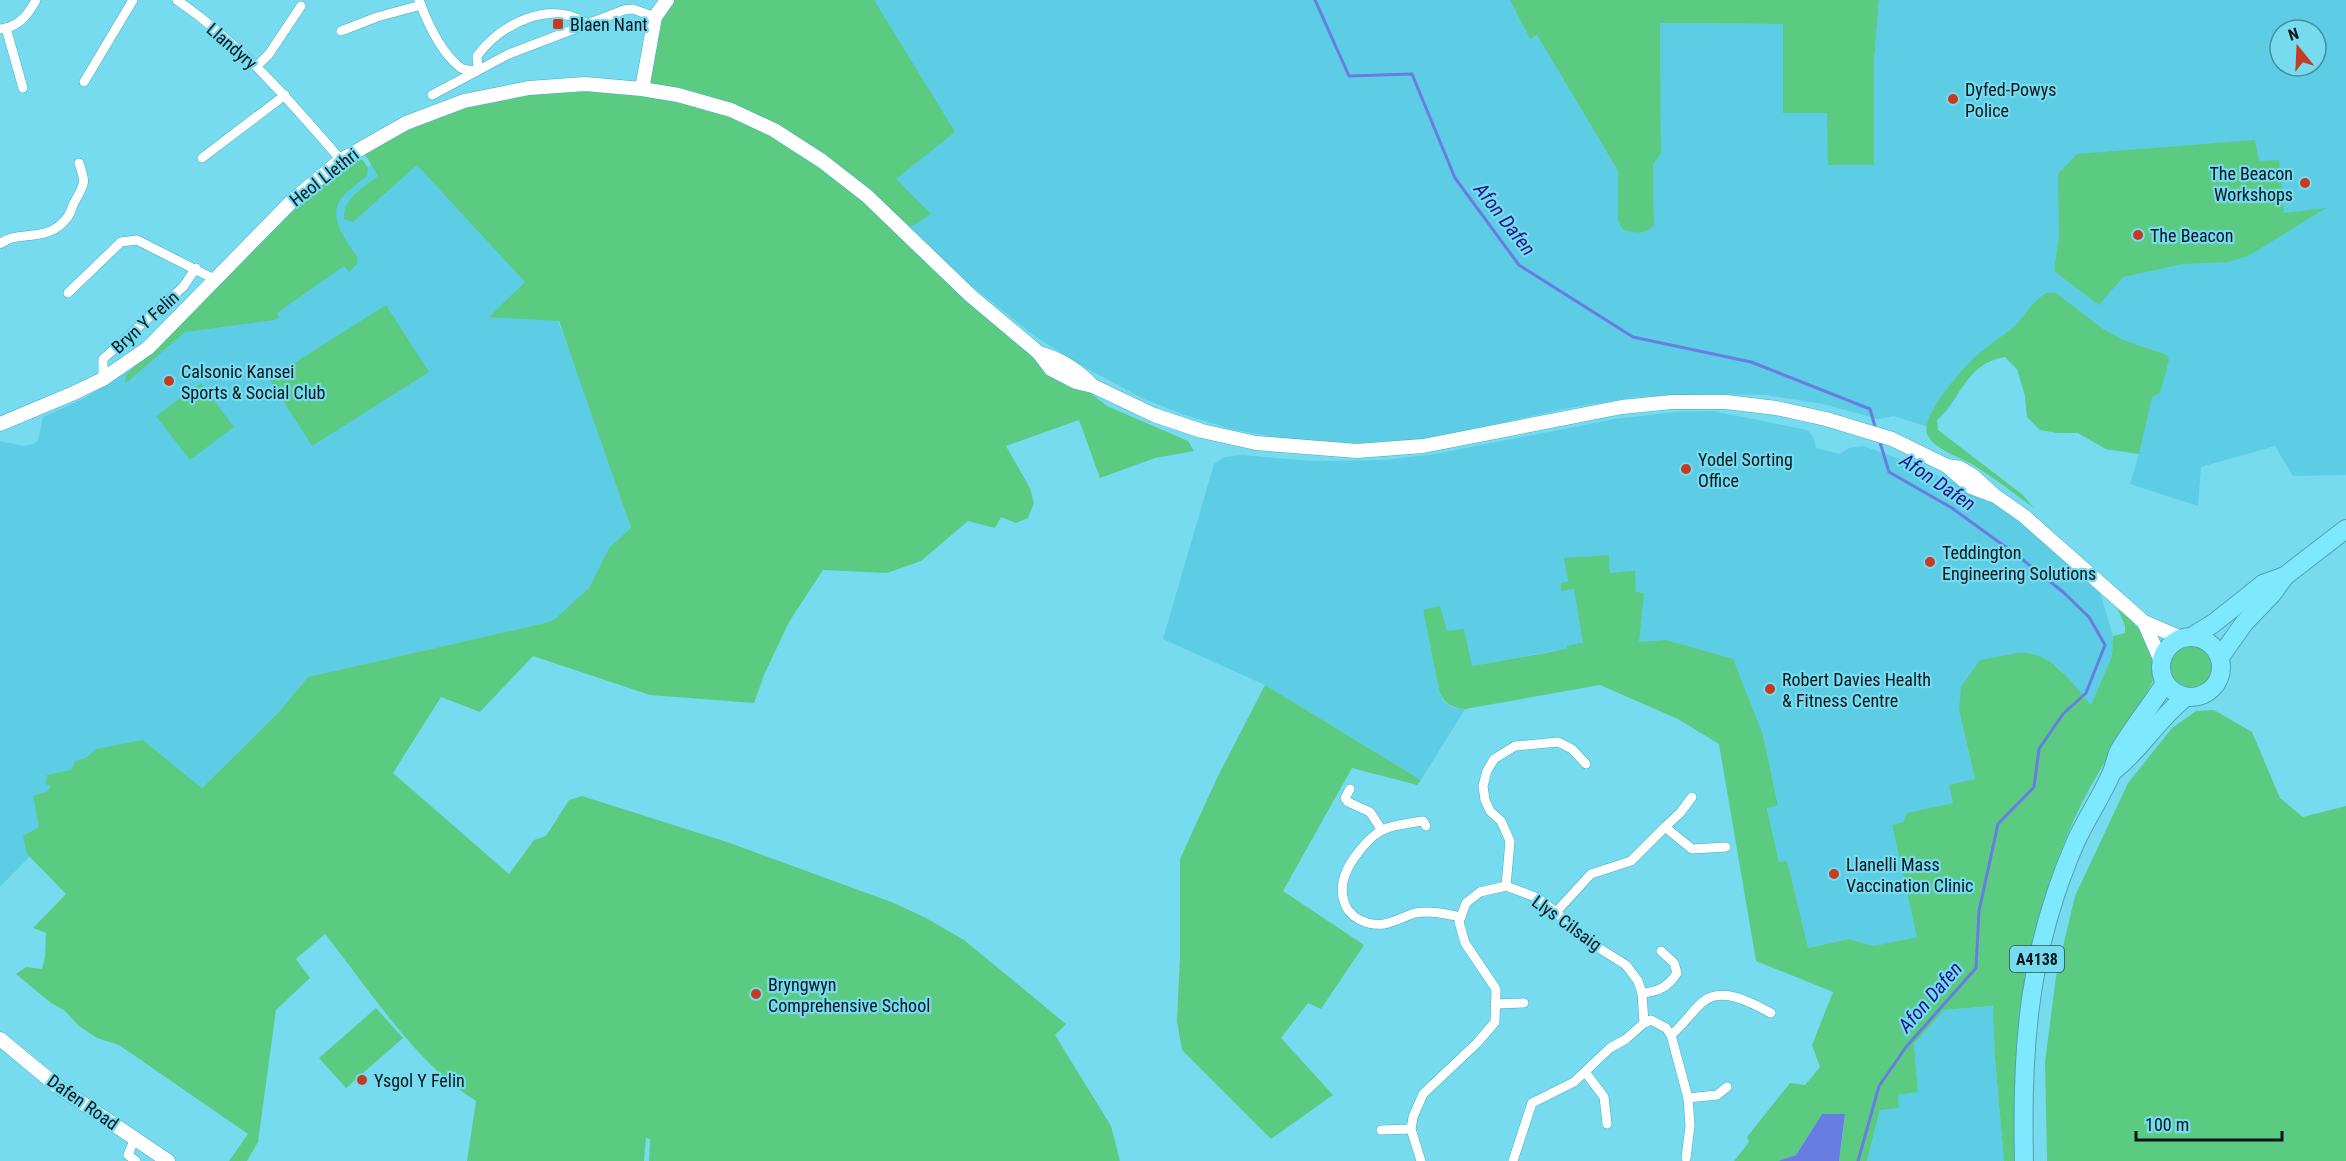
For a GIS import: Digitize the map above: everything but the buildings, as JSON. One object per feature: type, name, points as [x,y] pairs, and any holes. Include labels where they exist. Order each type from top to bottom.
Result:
[{"type":"highway","points":[[2220,657],[2245,622],[2272,594],[2285,576],[2346,529]]},
{"type":"highway","points":[[2187,637],[2210,642],[2220,657],[2221,674],[2210,691],[2202,695],[2186,697],[2178,694],[2165,683],[2161,662],[2165,651],[2172,644],[2214,623],[2264,584],[2285,576]]},
{"type":"highway","name":"A4138","points":[[2024,1161],[2023,1092],[2026,1034],[2037,958],[2052,906],[2073,849],[2113,771],[2118,752],[2165,683]]},
{"type":"highway","name":"A4138","points":[[2113,771],[2128,760],[2156,725],[2186,697]]},
{"type":"main road","points":[[642,89],[655,17],[667,0]]},
{"type":"main road","name":"Heol Llethri","points":[[0,424],[103,379],[148,348],[293,200],[341,160],[406,123],[464,101],[529,88],[585,84],[642,89],[678,95],[731,110],[774,130],[867,196],[971,296],[1039,352],[1068,364],[1093,386],[1154,415],[1202,431],[1256,444],[1357,451],[1423,446],[1622,407],[1672,402],[1726,402],[1776,408],[1826,418],[1892,440],[1972,475],[1994,495],[2024,516],[2144,622]]},
{"type":"main road","points":[[2144,622],[2187,637]]},
{"type":"main road","points":[[2144,622],[2161,662]]},
{"type":"main road","name":"Dafen Road","points":[[0,1038],[57,1086],[168,1161]]},
{"type":"street","points":[[23,88],[3,29],[28,15],[36,0]]},
{"type":"street","points":[[84,82],[133,0]]},
{"type":"street","name":"Llandyry","points":[[177,0],[257,66],[341,160]]},
{"type":"street","points":[[341,31],[377,16],[420,3],[447,52],[463,69],[476,70]]},
{"type":"street","points":[[432,94],[509,54],[632,5],[655,17]]},
{"type":"street","points":[[257,66],[269,54],[301,6]]},
{"type":"street","points":[[476,70],[477,56],[489,40],[526,13],[541,7],[556,6],[578,14],[586,23]]},
{"type":"street","points":[[202,158],[285,95]]},
{"type":"street","points":[[0,244],[4,240],[40,235],[56,227],[68,217],[84,186],[84,177],[79,163]]},
{"type":"street","points":[[68,293],[121,242],[137,240],[216,280]]},
{"type":"street","name":"Bryn Y Felin","points":[[103,379],[104,359],[183,287],[196,268]]},
{"type":"street","points":[[1421,1161],[1411,1129],[1413,1117],[1423,1094],[1477,1043],[1495,1022],[1496,988],[1465,943],[1459,922],[1466,903],[1480,892],[1506,886],[1510,842],[1500,821],[1490,811],[1485,800],[1483,786],[1487,771],[1494,759],[1515,746],[1558,742],[1572,749],[1586,764]]},
{"type":"street","points":[[1350,789],[1345,798],[1348,802],[1370,812],[1381,830]]},
{"type":"street","points":[[1556,912],[1591,874],[1631,861],[1680,813],[1692,797]]},
{"type":"street","points":[[1426,826],[1423,821],[1394,824],[1381,830],[1364,845],[1348,867],[1341,890],[1345,906],[1352,915],[1366,922],[1383,924],[1416,913],[1438,912],[1461,917]]},
{"type":"street","points":[[1665,827],[1692,849],[1726,847]]},
{"type":"street","name":"Llys Cilsaig","points":[[1506,886],[1538,898],[1583,938],[1626,965],[1638,981],[1642,993],[1644,1023]]},
{"type":"street","points":[[1642,993],[1662,990],[1677,973],[1674,963],[1661,951]]},
{"type":"street","points":[[1671,1035],[1682,1027],[1705,1000],[1721,994],[1754,1004],[1771,1013]]},
{"type":"street","points":[[1495,1004],[1524,1003]]},
{"type":"street","points":[[1513,1161],[1532,1103],[1574,1082],[1610,1048],[1651,1020],[1665,1028],[1671,1035],[1688,1098],[1689,1126],[1686,1158]]},
{"type":"street","points":[[1586,1072],[1604,1097],[1607,1124]]},
{"type":"street","points":[[1688,1098],[1717,1095],[1727,1087]]},
{"type":"street","points":[[1381,1130],[1411,1129]]},
{"type":"street","points":[[135,1138],[128,1155],[136,1161]]},
{"type":"shaded area","points":[[676,0],[1510,0],[1530,39],[1537,35],[1618,171],[1618,221],[1623,230],[1654,225],[1653,165],[1661,153],[1660,23],[1783,24],[1783,113],[1827,113],[1874,165],[1874,61],[1879,0],[2346,0],[2346,475],[2293,476],[2275,446],[2201,467],[2198,506],[2130,484],[2139,454],[2106,449],[2078,433],[2040,430],[2027,417],[2025,396],[2017,369],[2005,357],[1993,359],[1978,367],[1948,410],[1937,420],[1938,430],[1894,416],[1878,419],[1823,404],[1766,395],[1710,394],[1635,397],[1569,408],[1426,439],[1341,444],[1290,440],[1231,429],[1185,415],[1144,399],[1086,368],[1036,337],[954,272]]},
{"type":"shaded area","points":[[404,145],[543,282],[579,376],[649,581],[545,623],[308,677],[278,713],[202,788],[143,740],[0,887],[0,441],[23,446],[34,444],[38,440],[43,417],[83,399],[143,362],[297,206],[314,192],[367,167]]},
{"type":"shaded area","points":[[1713,411],[1807,430],[1813,437],[1816,448],[1840,454],[1849,448],[1863,446],[1900,459],[1978,493],[2024,525],[2099,589],[2113,636],[2112,656],[2091,705],[2056,665],[1959,710],[1975,779],[1953,803],[1908,813],[1903,822],[1892,825],[1918,937],[1873,946],[1849,939],[1807,948],[1787,861],[1779,862],[1767,807],[1778,804],[1763,735],[1553,651],[1472,666],[1447,631],[1423,610],[1443,701],[1451,707],[1465,709],[1421,780],[1265,685],[1163,639],[1214,464],[1225,457],[1242,455],[1312,461],[1385,460],[1435,454],[1615,419],[1676,412]]},
{"type":"shaded area","points":[[1994,1006],[1995,1059],[2004,1161],[1867,1161],[1880,1110],[1898,1095],[1918,1092],[1914,1044],[1944,1010]]},
{"type":"green space","points":[[667,0],[874,0],[955,132],[896,179],[931,214],[912,226],[903,223],[1039,353],[1107,406],[1188,441],[1194,451],[1155,458],[1100,478],[1079,420],[1006,446],[1030,488],[1034,503],[1028,518],[1016,523],[1001,517],[995,528],[968,521],[921,561],[887,573],[823,570],[789,622],[764,675],[754,703],[650,695],[533,656],[480,712],[441,697],[393,773],[509,874],[534,840],[546,836],[569,800],[582,796],[727,842],[894,903],[926,918],[964,940],[1066,1024],[1055,1035],[1111,1126],[1120,1161],[649,1161],[650,1139],[646,1138],[644,1161],[467,1161],[476,1101],[433,1067],[413,1046],[325,934],[296,959],[310,978],[276,1010],[258,1142],[247,1161],[229,1161],[248,1134],[119,1045],[97,1038],[79,1026],[64,1010],[51,1003],[16,974],[26,967],[42,969],[46,933],[33,928],[66,894],[27,854],[23,836],[39,827],[33,796],[48,791],[51,786],[46,784],[47,775],[71,770],[75,761],[86,758],[96,749],[143,740],[202,788],[278,713],[308,677],[555,619],[589,588],[609,548],[631,528],[559,321],[489,317],[525,282],[417,165],[353,222],[344,219],[350,199],[378,176],[361,148],[406,123],[529,88],[642,89]]},
{"type":"green space","points":[[1510,0],[1879,0],[1874,61],[1874,165],[1828,165],[1827,113],[1783,113],[1783,24],[1660,23],[1661,153],[1653,165],[1654,225],[1643,232],[1623,230],[1618,221],[1618,171],[1537,35],[1530,39]]},
{"type":"green space","points":[[2255,140],[2259,161],[2279,160],[2284,213],[2326,208],[2250,255],[2229,262],[2183,264],[2123,277],[2099,305],[2054,271],[2059,236],[2058,174],[2077,154]]},
{"type":"green space","points":[[357,159],[363,160],[368,168],[367,176],[344,195],[339,202],[336,217],[345,239],[358,258],[357,264],[349,272],[344,266],[277,313],[279,318],[275,320],[185,332],[125,384],[126,375],[323,182]]},
{"type":"green space","points":[[2046,293],[2056,293],[2103,329],[2123,340],[2167,355],[2169,360],[2160,393],[2152,397],[2139,454],[2106,449],[2078,433],[2040,430],[2027,417],[2025,396],[2017,369],[2005,357],[1981,366],[1973,374],[1937,420],[1938,430],[2023,495],[2034,508],[1978,468],[1936,445],[1928,436],[1926,428],[1934,408],[1958,375],[1982,351],[2015,326],[2033,304]]},
{"type":"green space","points":[[386,305],[429,372],[312,446],[269,379]]},
{"type":"green space","points":[[201,383],[234,427],[190,460],[156,416]]},
{"type":"green space","points":[[1609,555],[1610,573],[1635,571],[1636,592],[1644,593],[1639,642],[1666,640],[1733,659],[1763,735],[1778,805],[1767,808],[1779,862],[1787,861],[1808,948],[1849,939],[1873,946],[1917,937],[1892,825],[1903,822],[1907,813],[1953,803],[1949,785],[1975,779],[1959,710],[1961,687],[1980,660],[2017,653],[2029,653],[2040,657],[2059,669],[2091,705],[2112,656],[2113,636],[2125,633],[2125,626],[2117,607],[2139,630],[2151,655],[2154,678],[2083,801],[2056,862],[2036,927],[2023,994],[2015,1073],[2017,1161],[2004,1161],[1993,1006],[1944,1010],[1914,1044],[1918,1092],[1898,1095],[1899,1108],[1880,1110],[1867,1161],[1839,1161],[1845,1115],[1822,1114],[1796,1155],[1778,1161],[1734,1161],[1749,1142],[1747,1137],[1790,1083],[1805,1085],[1820,1067],[1812,1045],[1833,992],[1756,961],[1719,744],[1678,719],[1600,685],[1465,709],[1448,704],[1439,690],[1423,610],[1440,606],[1447,631],[1464,629],[1472,666],[1567,649],[1567,646],[1583,643],[1574,589],[1561,591],[1561,583],[1568,581],[1564,558]]},
{"type":"green space","points":[[2191,644],[2200,645],[2207,650],[2212,657],[2212,675],[2207,682],[2200,687],[2191,688],[2182,687],[2175,682],[2170,675],[2169,666],[2170,657],[2175,650],[2182,645]]},
{"type":"green space","points":[[1265,685],[1421,780],[1417,785],[1352,768],[1283,891],[1364,945],[1321,1009],[1308,1003],[1281,1038],[1333,1095],[1271,1139],[1182,1050],[1177,1021],[1180,859],[1217,778]]},
{"type":"green space","points":[[2214,710],[2252,732],[2280,798],[2303,817],[2346,806],[2346,1161],[2047,1161],[2045,1062],[2056,976],[2075,896],[2128,783],[2172,728],[2196,711]]},
{"type":"green space","points":[[376,1008],[403,1038],[346,1088],[319,1058]]},
{"type":"water","points":[[1822,1114],[1845,1114],[1839,1161],[1778,1161],[1796,1155]]},
{"type":"waterway","name":"Afon Dafen","points":[[1315,0],[1349,76],[1412,74],[1455,178],[1519,265],[1633,337],[1751,362],[1870,409],[1876,430]]},
{"type":"waterway","name":"Afon Dafen","points":[[1858,1161],[1879,1086],[1906,1047],[1976,968],[1979,911],[1998,824],[2034,787],[2039,749],[2063,714],[2086,693],[2105,645],[2089,617],[2063,592],[1952,508],[1889,472],[1879,439]]},
{"type":"place","name":"Blaen Nant","points":[[558,24]]},
{"type":"place","name":"Dyfed-Powys Police","points":[[1953,99]]},
{"type":"place","name":"The Beacon Workshops","points":[[2305,183]]},
{"type":"place","name":"The Beacon","points":[[2138,235]]},
{"type":"place","name":"Calsonic Kansei Sports & Social Club","points":[[169,381]]},
{"type":"place","name":"Yodel Sorting Office","points":[[1686,469]]},
{"type":"place","name":"Teddington Engineering Solutions","points":[[1930,562]]},
{"type":"place","name":"Robert Davies Health & Fitness Centre","points":[[1770,689]]},
{"type":"place","name":"Llanelli Mass Vaccination Clinic","points":[[1834,874]]},
{"type":"place","name":"Bryngwyn Comprehensive School","points":[[756,994]]},
{"type":"place","name":"Ysgol Y Felin","points":[[362,1080]]}]
